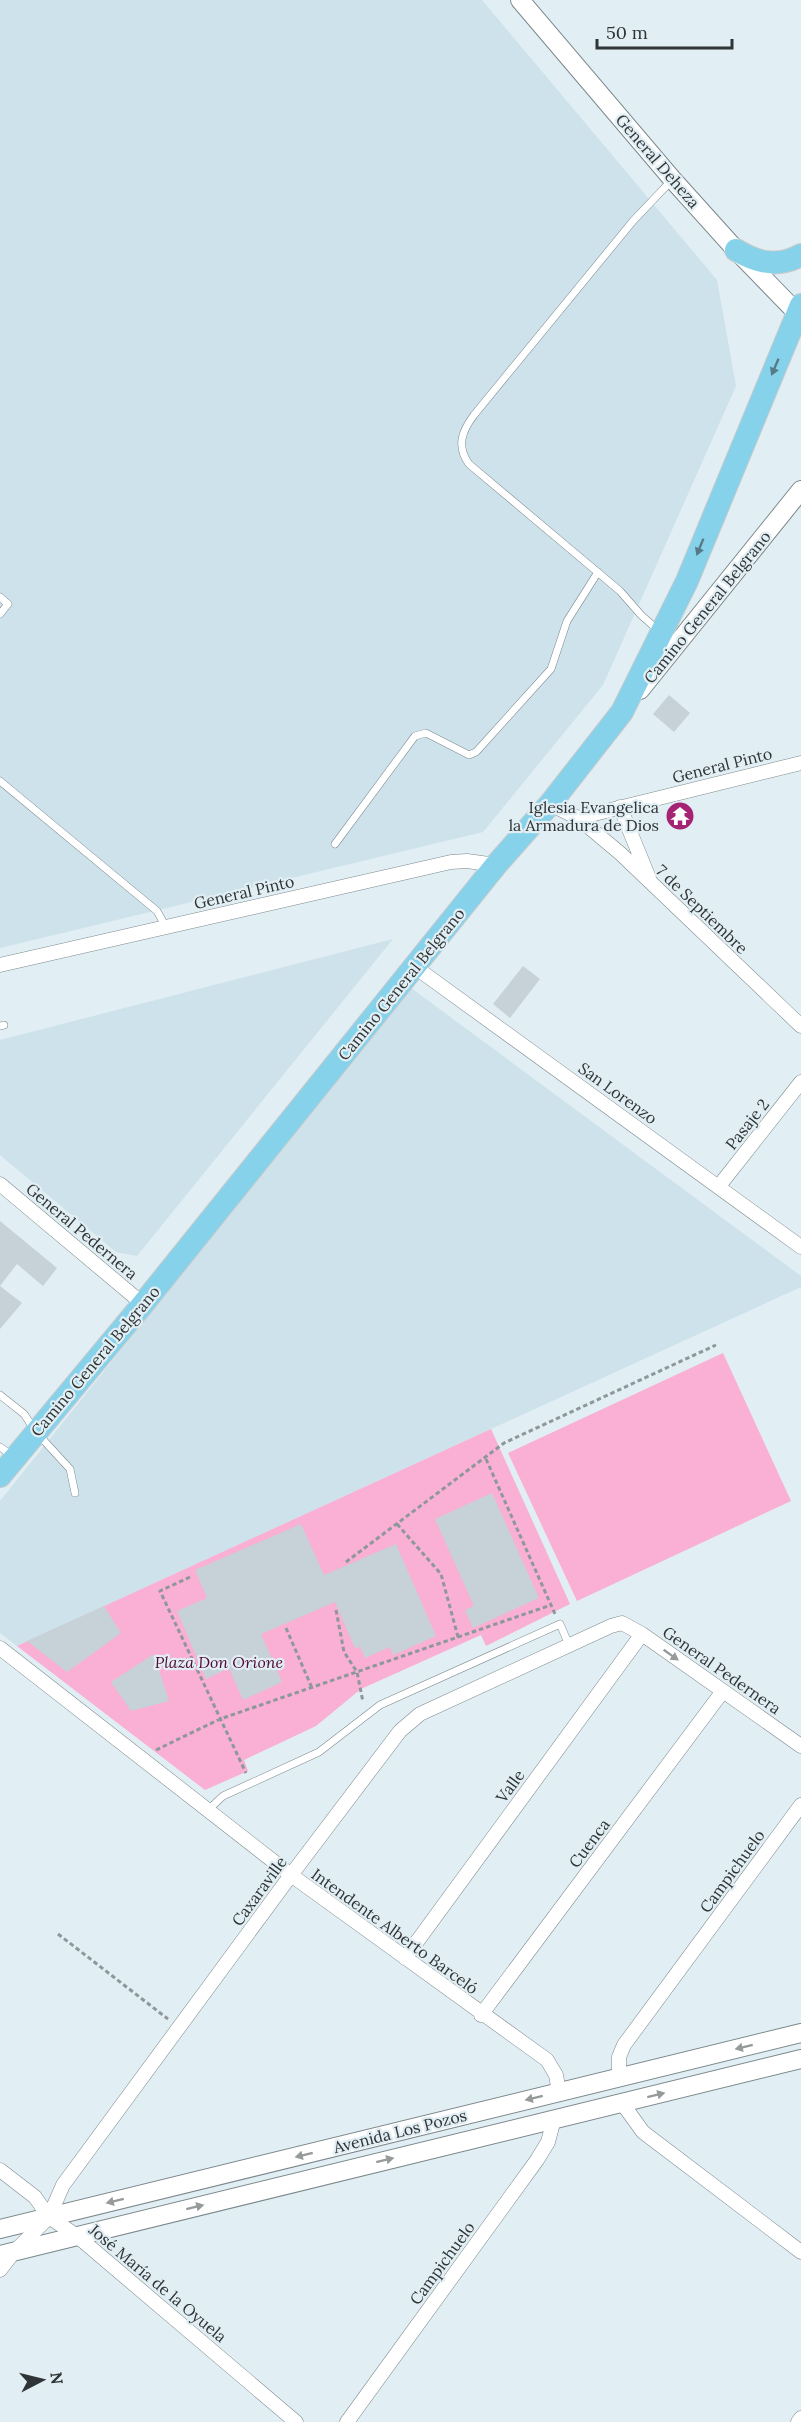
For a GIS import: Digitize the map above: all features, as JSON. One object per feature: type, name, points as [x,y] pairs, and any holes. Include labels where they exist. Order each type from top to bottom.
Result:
[{"type":"main road","points":[[736,250],[757,261],[768,263],[793,259],[801,255]]},
{"type":"main road","points":[[622,712],[687,581],[800,312]]},
{"type":"main road","name":"Camino General Belgrano","points":[[0,1476],[8,1452],[36,1432],[143,1304],[496,865],[550,804],[622,712]]},
{"type":"street","name":"General Deheza","points":[[520,0],[673,180],[736,250],[800,312]]},
{"type":"street","name":"Camino General Belgrano","points":[[622,712],[801,490]]},
{"type":"street","name":"General Pinto","points":[[579,818],[801,763]]},
{"type":"street","points":[[550,804],[579,818]]},
{"type":"street","points":[[620,807],[651,883]]},
{"type":"street","name":"7 de Septiembre","points":[[579,818],[801,1026]]},
{"type":"street","name":"General Pinto","points":[[0,965],[451,862],[467,861],[496,865]]},
{"type":"street","name":"San Lorenzo","points":[[415,966],[801,1247]]},
{"type":"street","name":"Pasaje 2","points":[[719,1186],[801,1082]]},
{"type":"street","name":"General Pedernera","points":[[0,1184],[143,1304]]},
{"type":"street","name":"General Pedernera","points":[[622,1623],[642,1634],[801,1746]]},
{"type":"street","name":"Caxaraville","points":[[0,2270],[7,2254],[50,2217],[63,2186],[291,1875],[400,1731],[420,1714],[622,1623]]},
{"type":"street","name":"Valle","points":[[405,1958],[642,1634]]},
{"type":"street","name":"Intendente Alberto Barceló","points":[[0,1648],[291,1875],[481,2015],[547,2060],[556,2075],[559,2092]]},
{"type":"street","name":"Cuenca","points":[[481,2015],[723,1691]]},
{"type":"street","name":"Campichuelo","points":[[619,2078],[619,2057],[624,2045],[801,1805]]},
{"type":"street","name":"Avenida Los Pozos","points":[[0,2229],[801,2033]]},
{"type":"street","name":"Avenida Los Pozos","points":[[7,2254],[801,2059]]},
{"type":"street","points":[[622,2103],[643,2132],[801,2252]]},
{"type":"street","name":"Campichuelo","points":[[347,2422],[537,2160],[548,2142],[554,2119]]},
{"type":"street","name":"José María de la Oyuela","points":[[0,2170],[35,2197],[50,2217],[77,2236],[296,2422]]},
{"type":"street","points":[[798,2422],[801,2418]]},
{"type":"lane","points":[[661,632],[621,591],[469,464],[461,449],[461,440],[464,428],[474,414],[633,221],[673,180]]},
{"type":"lane","points":[[335,844],[415,736],[426,733],[469,755],[476,752],[551,669],[567,621],[598,572]]},
{"type":"lane","points":[[0,597],[8,604],[0,614]]},
{"type":"lane","points":[[0,781],[157,911],[166,927]]},
{"type":"lane","points":[[0,1395],[24,1414],[36,1432],[70,1469],[75,1492]]},
{"type":"lane","points":[[208,1810],[223,1796],[319,1752],[380,1706],[560,1624],[569,1645]]},
{"type":"path","points":[[346,1562],[504,1443],[716,1345]]},
{"type":"path","points":[[485,1458],[560,1624]]},
{"type":"path","points":[[397,1524],[441,1574],[458,1637]]},
{"type":"path","points":[[190,1577],[160,1592],[251,1783]]},
{"type":"path","points":[[140,1758],[220,1719],[551,1605]]},
{"type":"path","points":[[336,1610],[344,1652],[357,1672],[366,1716]]},
{"type":"path","points":[[286,1628],[312,1688]]},
{"type":"path","points":[[58,1934],[179,2027]]},
{"type":"shaded area","points":[[0,0],[482,0],[717,280],[736,386],[603,685],[483,832],[0,948]]},
{"type":"shaded area","points":[[393,939],[137,1256],[116,1252],[0,1155],[0,1040]]},
{"type":"shaded area","points":[[411,988],[801,1276],[801,1287],[17,1646],[0,1633],[0,1501]]},
{"type":"green space","points":[[723,1353],[791,1501],[577,1601],[508,1453]]},
{"type":"green space","name":"Plaza Don Orione","points":[[491,1429],[570,1604],[486,1646],[481,1635],[361,1689],[316,1726],[244,1760],[248,1771],[205,1790],[17,1646]]},
{"type":"building","points":[[669,695],[690,713],[674,732],[653,714]]},
{"type":"building","name":"Iglesia Evangelica la Armadura de Dios","points":[[685,802],[690,827],[675,830],[669,806]]},
{"type":"building","points":[[523,966],[540,979],[510,1018],[493,1004]]},
{"type":"building","points":[[0,1221],[57,1268],[43,1286],[17,1264],[0,1286]]},
{"type":"building","points":[[0,1286],[22,1303],[0,1329]]},
{"type":"building","points":[[492,1493],[539,1598],[473,1628],[465,1610],[474,1606],[435,1519]]},
{"type":"building","points":[[301,1524],[324,1575],[396,1544],[436,1636],[393,1655],[390,1647],[365,1658],[360,1647],[355,1648],[335,1602],[261,1634],[282,1682],[243,1700],[229,1668],[206,1679],[177,1611],[207,1598],[195,1570]]},
{"type":"building","points":[[104,1606],[121,1633],[67,1672],[27,1641]]},
{"type":"building","points":[[154,1654],[169,1701],[131,1711],[111,1682]]},
{"type":"place","name":"Iglesia Evangelica la Armadura de Dios","points":[[680,816]]}]
